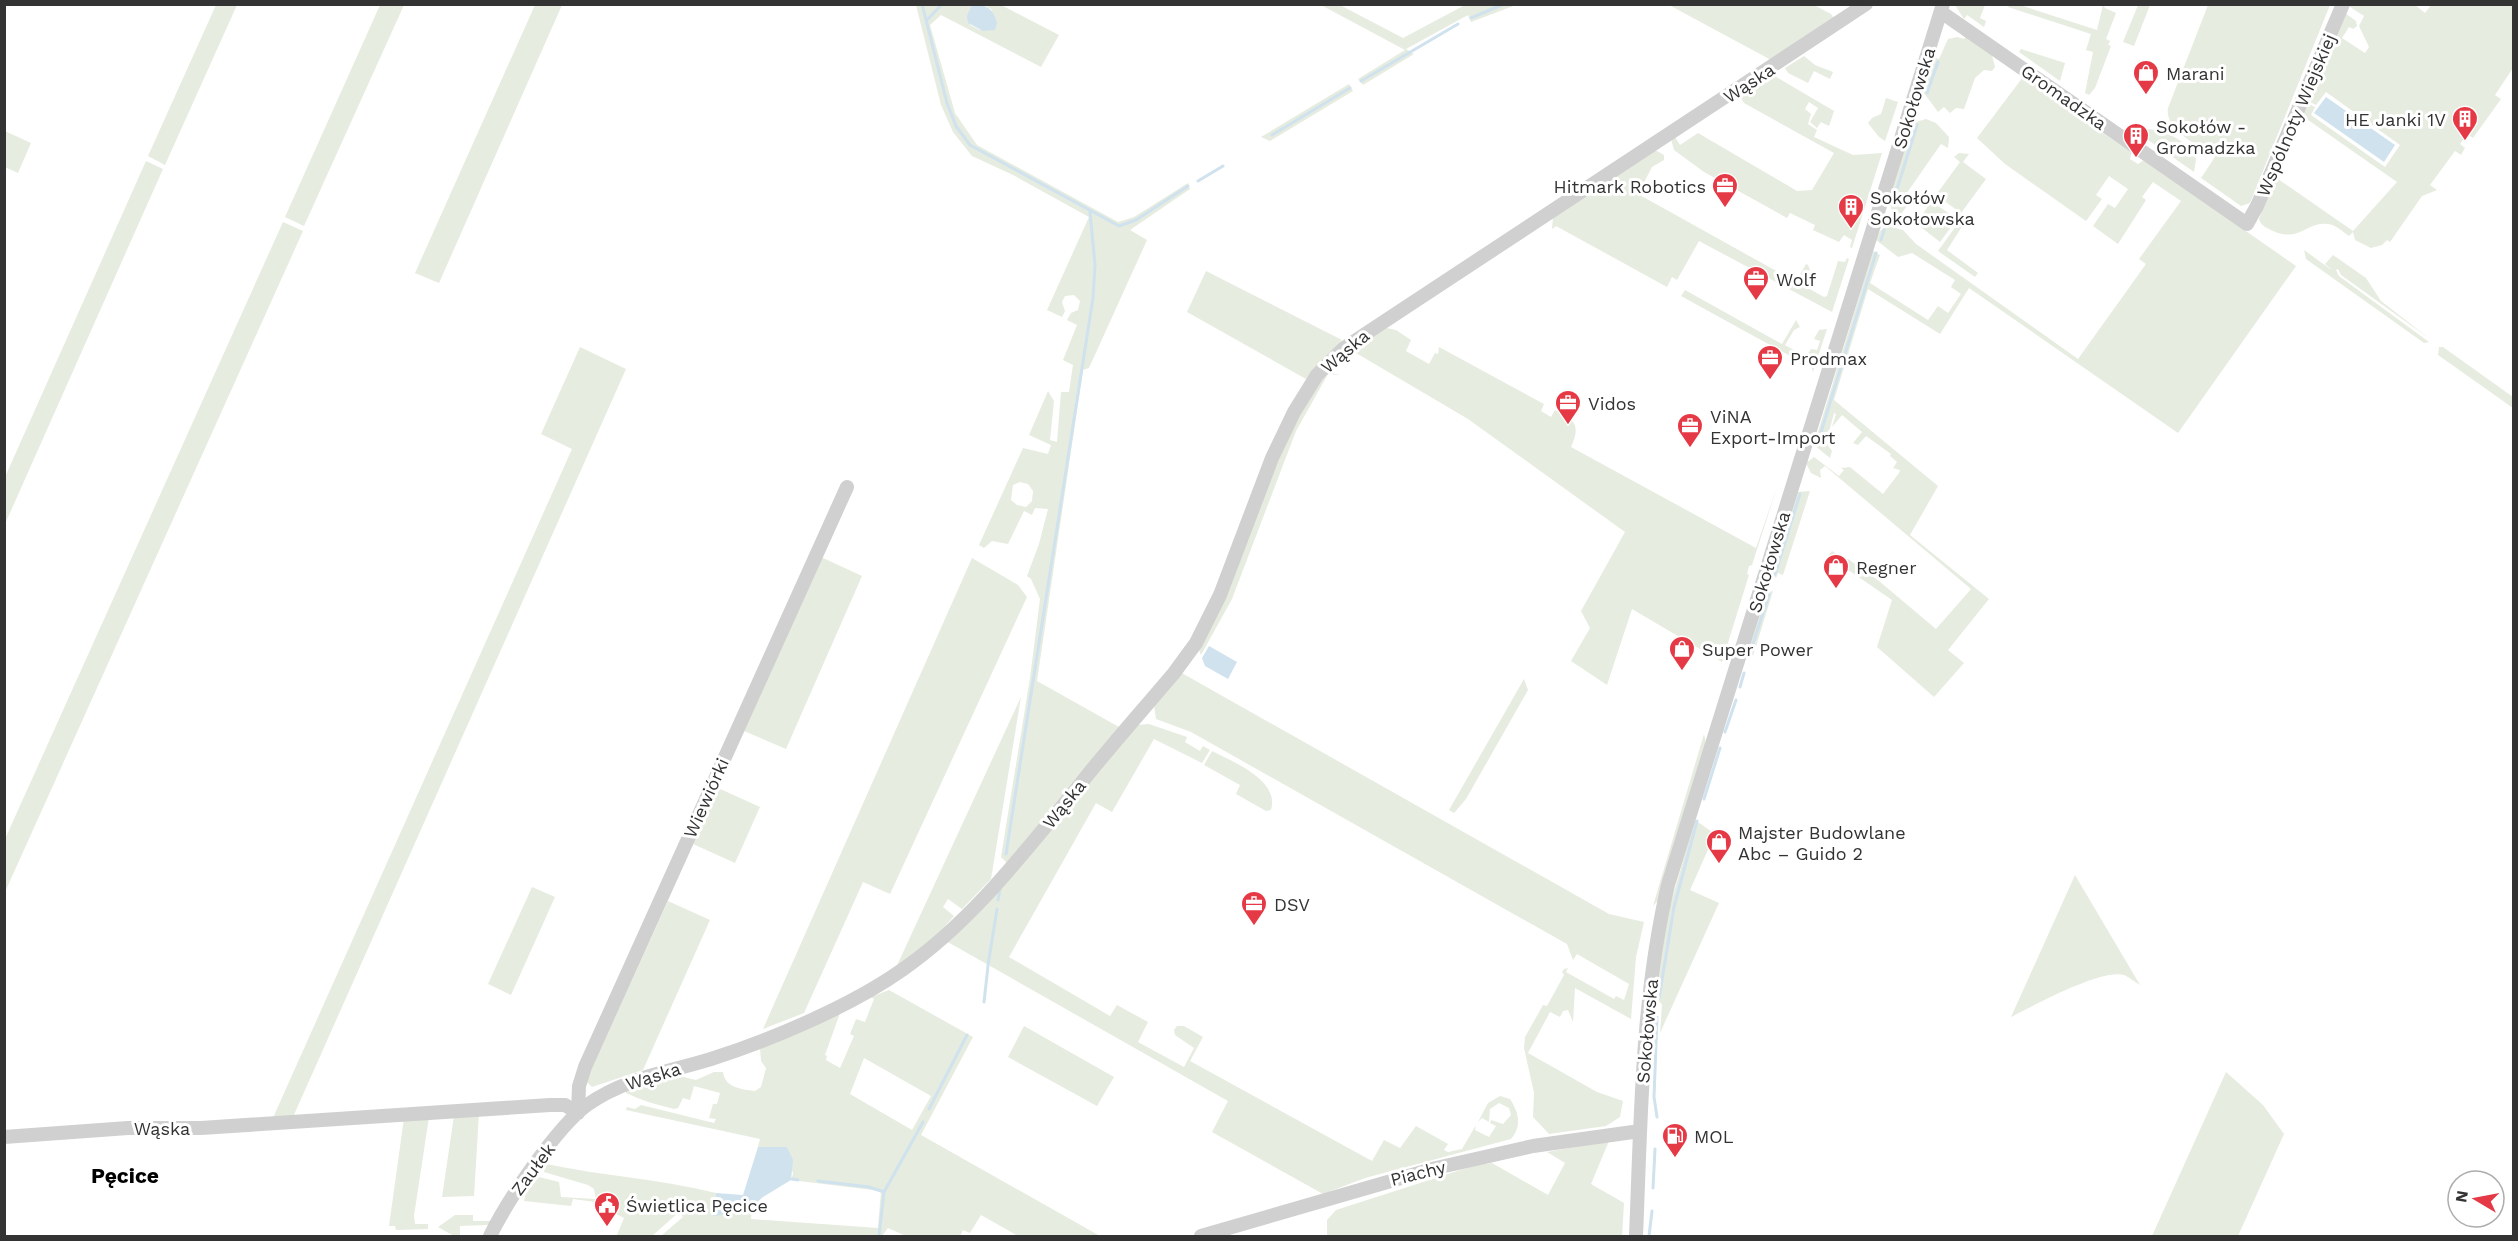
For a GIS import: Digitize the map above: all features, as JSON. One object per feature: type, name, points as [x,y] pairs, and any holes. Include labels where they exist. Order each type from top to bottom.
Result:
[{"type":"street","name":"Wąska","points":[[4,1137],[128,1128],[201,1128],[556,1105],[565,1105],[578,1113],[615,1088],[745,1047],[837,1006],[890,978],[936,944],[1011,867],[1184,660],[1220,596],[1284,431],[1305,393],[1322,369],[1344,348],[1390,316],[1866,4]]},
{"type":"street","name":"Wspólnoty Wiejskiej","points":[[2247,224],[2257,206],[2343,4]]},
{"type":"street","name":"Gromadzka","points":[[1942,8],[2247,224]]},
{"type":"street","name":"Sokołowska","points":[[1636,1236],[1641,1082],[1652,971],[1668,885],[1942,8]]},
{"type":"street","name":"Wiewiórki","points":[[578,1113],[579,1086],[585,1067],[847,487]]},
{"type":"street","name":"Zaułek","points":[[494,1234],[500,1215],[522,1183],[578,1113]]},
{"type":"street","name":"Piachy","points":[[1201,1236],[1436,1168],[1533,1146],[1640,1131]]},
{"type":"shaded area","points":[[216,5],[237,5],[165,165],[148,156]]},
{"type":"shaded area","points":[[380,5],[404,5],[304,226],[285,217]]},
{"type":"shaded area","points":[[535,5],[562,5],[439,283],[415,273]]},
{"type":"shaded area","points":[[916,5],[972,5],[970,25],[980,30],[992,10],[985,5],[1001,5],[1059,35],[1041,67],[941,15],[930,25],[955,113],[977,145],[1118,222],[1134,217],[1188,183],[1190,189],[1130,230],[1147,240],[1089,368],[1083,370],[1037,681],[1119,727],[1007,863],[1001,857],[1030,678],[1040,599],[1031,579],[1027,576],[1039,544],[1048,509],[1035,508],[1032,515],[1024,511],[1008,544],[992,541],[984,548],[979,545],[1023,448],[1048,454],[1051,445],[1029,435],[1048,391],[1054,401],[1050,440],[1057,442],[1061,392],[1069,392],[1073,365],[1063,360],[1077,325],[1067,320],[1071,313],[1078,310],[1080,301],[1074,295],[1065,296],[1062,302],[1065,311],[1062,317],[1047,310],[1089,217],[1013,175],[972,156],[953,132],[941,105]],"holes":[[[1020,482],[1028,484],[1033,491],[1032,501],[1026,507],[1017,505],[1011,500],[1013,485]]]},
{"type":"shaded area","points":[[1321,5],[1340,5],[1403,38],[1465,5],[1516,5],[1471,22],[1468,15],[1406,49],[1414,54],[1363,85],[1358,79],[1405,50]]},
{"type":"shaded area","points":[[1669,5],[1814,5],[1831,14],[1835,20],[1773,61]]},
{"type":"shaded area","points":[[1955,5],[1985,5],[1980,18],[1986,21],[1984,27],[1967,15],[1964,19]]},
{"type":"shaded area","points":[[2009,5],[2020,5],[2097,30],[2103,5],[2116,13],[2106,39],[2110,41],[2108,45],[2111,46],[2095,88],[2089,95],[2085,93],[2093,52],[2086,50],[2091,34],[2008,7]]},
{"type":"shaded area","points":[[2138,5],[2150,5],[2134,46],[2123,42]]},
{"type":"shaded area","points":[[2208,5],[2330,5],[2250,203],[2241,206],[2201,178],[2215,157],[2184,137],[2168,116],[2168,108]]},
{"type":"shaded area","points":[[2347,5],[2415,5],[2425,13],[2431,5],[2513,5],[2513,68],[2495,95],[2501,99],[2473,138],[2467,134],[2460,144],[2465,148],[2461,155],[2455,151],[2430,185],[2437,190],[2422,196],[2390,242],[2387,240],[2382,245],[2371,248],[2355,240],[2353,232],[2349,236],[2331,225],[2320,224],[2290,235],[2273,231],[2264,226],[2259,219],[2275,177],[2353,231],[2397,182],[2301,115],[2305,102],[2315,107],[2311,115],[2385,167],[2400,145],[2326,92],[2316,105],[2306,100],[2345,13],[2356,21],[2357,26],[2353,29],[2349,27],[2342,38],[2365,53],[2369,47],[2359,26],[2364,16]]},
{"type":"shaded area","points":[[1967,35],[2087,123],[2132,152],[2130,159],[2138,164],[2144,160],[2296,266],[2178,433],[1969,288],[1940,334],[1868,289],[1834,400],[1938,486],[1910,535],[1989,599],[1948,650],[1964,663],[1934,697],[1877,647],[1892,600],[1828,556],[1832,551],[1846,561],[1848,559],[1879,581],[1936,629],[1971,589],[1825,466],[1820,470],[1821,478],[1811,473],[1806,463],[1814,457],[1839,476],[1844,470],[1841,468],[1850,467],[1883,494],[1900,470],[1893,468],[1897,462],[1890,456],[1891,454],[1866,436],[1858,445],[1853,443],[1862,432],[1842,415],[1832,427],[1836,414],[1834,413],[1826,443],[1832,451],[1830,458],[1814,445],[1873,251],[1880,255],[1870,283],[1928,320],[1938,306],[1948,313],[1961,294],[1951,287],[1955,280],[1912,253],[1898,257],[1876,240],[1880,231],[1887,226],[1903,230],[1916,244],[2078,359],[2146,264],[2139,259],[2181,201],[2153,182],[2142,197],[2146,200],[2118,244],[2093,226],[2108,204],[2115,208],[2128,189],[2109,176],[2096,195],[2102,199],[2086,221],[2005,164],[1977,138],[2023,77],[1992,55],[1995,67],[1992,71],[1984,70],[1975,78],[1964,109],[1956,108],[1950,113],[1944,107],[1938,112],[1924,93],[1933,57],[1939,59],[1948,39],[1957,37],[1964,39]]},
{"type":"shaded area","points":[[2021,49],[2065,63],[2060,81],[2019,52]]},
{"type":"shaded area","points":[[1804,56],[1815,65],[1833,72],[1830,79],[1814,71],[1808,83],[1788,73],[1785,68]]},
{"type":"shaded area","points":[[1771,74],[1834,111],[1829,126],[1821,122],[1817,128],[1810,122],[1818,108],[1809,102],[1805,109],[1811,114],[1808,124],[1817,130],[1814,137],[1853,155],[1882,153],[1852,248],[1850,247],[1852,240],[1844,235],[1839,242],[1813,230],[1815,225],[1790,213],[1787,218],[1704,172],[1674,150],[1671,139],[1675,137],[1680,145],[1698,133],[1797,191],[1812,190],[1834,153],[1744,103],[1739,95]]},
{"type":"shaded area","points":[[1349,84],[1353,91],[1270,141],[1261,137]]},
{"type":"shaded area","points":[[1886,98],[1898,102],[1885,141],[1868,123],[1872,118],[1881,114]]},
{"type":"shaded area","points":[[1926,119],[1936,123],[1949,137],[1948,148],[1941,144],[1904,197],[1910,202],[1898,215],[1892,211],[1889,199],[1911,128],[1916,122]]},
{"type":"shaded area","points":[[2145,129],[2160,131],[2175,137],[2188,147],[2196,159],[2194,172],[2141,135]]},
{"type":"shaded area","points":[[5,131],[31,143],[18,173],[5,167]]},
{"type":"shaded area","points":[[1655,150],[1664,155],[1664,160],[1652,167],[1638,194],[1796,282],[1806,264],[1808,265],[1810,270],[1804,273],[1799,283],[1824,297],[1827,296],[1838,261],[1845,262],[1847,258],[1849,259],[1832,312],[1699,241],[1677,280],[1672,277],[1667,287],[1556,226],[1552,229],[1553,217]]},
{"type":"shaded area","points":[[1959,153],[1969,154],[1963,162],[1986,179],[1961,213],[1936,195],[1960,162],[1954,157]]},
{"type":"shaded area","points":[[146,161],[163,169],[5,524],[5,477]]},
{"type":"shaded area","points":[[1931,201],[1957,219],[1940,242],[1917,224]]},
{"type":"shaded area","points":[[283,222],[303,231],[5,892],[5,839]]},
{"type":"shaded area","points":[[1959,222],[1963,225],[1947,250],[1978,273],[1975,277],[1938,251]]},
{"type":"shaded area","points":[[2304,250],[2333,271],[2325,264],[2333,255],[2366,278],[2381,301],[2430,339],[2341,275],[2338,269],[2336,270],[2339,276],[2429,342],[2424,343],[2306,259]]},
{"type":"shaded area","points":[[1206,271],[1342,340],[1306,379],[1187,312]]},
{"type":"shaded area","points":[[1685,290],[1782,344],[1796,320],[1800,327],[1794,330],[1785,345],[1806,357],[1811,349],[1817,350],[1820,341],[1814,339],[1819,330],[1827,329],[1813,372],[1812,368],[1681,296]]},
{"type":"shaded area","points":[[1382,327],[1396,330],[1411,340],[1406,351],[1429,364],[1435,353],[1438,354],[1439,347],[1544,404],[1541,411],[1551,417],[1555,410],[1562,414],[1571,420],[1576,428],[1571,447],[1756,548],[1778,484],[1752,565],[1749,566],[1747,574],[1749,575],[1722,662],[1632,609],[1607,685],[1571,661],[1590,628],[1581,611],[1625,532],[1468,419],[1356,353],[1350,360],[1346,354]]},
{"type":"shaded area","points":[[580,347],[626,369],[293,1117],[272,1120],[572,449],[541,434]]},
{"type":"shaded area","points":[[2439,347],[2443,347],[2513,397],[2513,408],[2438,355]]},
{"type":"shaded area","points":[[1326,372],[1341,375],[1328,374],[1296,431],[1232,599],[1201,655],[1198,647],[1225,592],[1282,452],[1299,417]]},
{"type":"shaded area","points":[[1810,491],[1783,575],[1778,573],[1776,578],[1771,573],[1797,492]]},
{"type":"shaded area","points":[[821,557],[862,576],[786,749],[744,731]]},
{"type":"shaded area","points":[[972,558],[1018,585],[1027,597],[890,894],[863,882],[804,1013],[763,1029]]},
{"type":"shaded area","points":[[1773,591],[1753,656],[1748,648],[1764,593]]},
{"type":"shaded area","points":[[1180,672],[1609,914],[1644,922],[1636,957],[1631,1019],[1575,988],[1573,1022],[1568,1010],[1563,1011],[1560,1017],[1550,1012],[1528,1053],[1597,1092],[1623,1101],[1620,1117],[1606,1126],[1549,1134],[1533,1117],[1534,1093],[1524,1048],[1525,1037],[1543,1005],[1547,1006],[1564,975],[1562,972],[1564,969],[1568,968],[1566,972],[1614,999],[1616,996],[1624,1000],[1629,984],[1577,954],[1573,960],[1567,944],[1191,732],[1156,719],[1154,705]]},
{"type":"shaded area","points":[[1524,679],[1528,690],[1466,799],[1454,813],[1449,810]]},
{"type":"shaded area","points":[[1021,697],[991,879],[962,909],[948,899],[943,907],[954,916],[937,935],[894,972]]},
{"type":"shaded area","points":[[1149,724],[1187,737],[1185,742],[1200,751],[1203,746],[1210,750],[1202,763],[1154,739],[1112,812],[1096,803],[1009,957],[1110,1016],[1117,1005],[1148,1022],[1138,1042],[1184,1067],[1194,1048],[1175,1035],[1174,1030],[1177,1026],[1184,1026],[1203,1037],[1190,1061],[1372,1161],[1384,1140],[1400,1148],[1416,1126],[1448,1144],[1444,1150],[1448,1152],[1462,1149],[1476,1125],[1475,1130],[1489,1137],[1496,1126],[1490,1123],[1491,1120],[1503,1124],[1511,1115],[1509,1108],[1499,1103],[1490,1109],[1489,1122],[1482,1118],[1478,1122],[1488,1103],[1500,1096],[1510,1099],[1516,1109],[1518,1124],[1511,1139],[1365,1178],[1323,1194],[1212,1132],[1228,1101],[946,941],[1136,725]]},
{"type":"shaded area","points":[[1704,734],[1706,743],[1659,899],[1653,906]]},
{"type":"shaded area","points":[[1212,751],[1253,773],[1262,781],[1272,799],[1271,810],[1266,811],[1236,794],[1240,785],[1204,765]]},
{"type":"shaded area","points":[[718,788],[760,807],[735,863],[693,844]]},
{"type":"shaded area","points":[[1695,820],[1715,834],[1690,890],[1719,903],[1660,1033],[1662,1005],[1655,995],[1667,916]]},
{"type":"shaded area","points":[[2075,875],[2140,985],[2124,975],[2099,977],[2050,997],[2011,1017]]},
{"type":"shaded area","points":[[532,887],[555,897],[511,995],[488,984]]},
{"type":"shaded area","points":[[668,901],[710,920],[643,1070],[592,1087],[586,1081]]},
{"type":"shaded area","points":[[889,990],[973,1037],[921,1135],[1100,1236],[1018,1236],[981,1215],[970,1233],[963,1230],[960,1236],[906,1236],[888,1228],[882,1236],[661,1236],[683,1217],[679,1212],[652,1236],[617,1235],[624,1218],[610,1211],[610,1204],[573,1199],[571,1206],[524,1201],[526,1192],[539,1177],[559,1182],[561,1197],[596,1199],[594,1189],[588,1185],[544,1172],[546,1164],[674,1184],[716,1193],[713,1215],[752,1206],[751,1219],[878,1228],[881,1191],[791,1180],[793,1174],[787,1147],[758,1147],[760,1139],[626,1110],[627,1107],[635,1109],[641,1105],[714,1123],[716,1119],[709,1118],[713,1104],[717,1104],[720,1093],[694,1086],[690,1100],[683,1098],[678,1108],[674,1109],[637,1098],[626,1093],[626,1090],[675,1075],[696,1080],[714,1072],[723,1072],[730,1085],[755,1091],[761,1087],[766,1068],[761,1061],[760,1048],[840,1013],[825,1055],[826,1060],[840,1068],[854,1036],[850,1034],[856,1019],[865,1022],[874,999],[871,997]],"holes":[[[864,1058],[931,1096],[912,1130],[850,1094]]]},
{"type":"shaded area","points":[[1024,1026],[1114,1077],[1097,1106],[1008,1057]]},
{"type":"shaded area","points":[[2226,1072],[2263,1105],[2284,1134],[2238,1236],[2152,1236]]},
{"type":"shaded area","points":[[479,1113],[474,1196],[442,1197],[454,1116]]},
{"type":"shaded area","points":[[429,1117],[414,1216],[415,1224],[428,1224],[428,1229],[396,1230],[395,1226],[389,1226],[404,1118]]},
{"type":"shaded area","points":[[1609,1141],[1591,1184],[1624,1203],[1622,1236],[1327,1236],[1327,1220],[1336,1210],[1476,1165],[1492,1163],[1548,1195],[1565,1163],[1547,1152]]},
{"type":"shaded area","points":[[455,1215],[473,1215],[473,1221],[492,1221],[487,1225],[460,1226],[460,1236],[454,1236],[438,1227]]},
{"type":"water","points":[[972,5],[985,6],[991,10],[997,23],[995,30],[983,31],[968,23],[967,16]]},
{"type":"water","points":[[2326,97],[2395,145],[2384,162],[2314,113]]},
{"type":"water","points":[[1209,646],[1237,662],[1228,679],[1205,666],[1202,658]]},
{"type":"water","points":[[758,1147],[787,1147],[793,1160],[791,1180],[763,1197],[747,1211],[713,1216],[716,1193],[743,1195]]},
{"type":"waterway","points":[[922,4],[947,103],[956,126],[970,145],[1119,226],[1136,220],[1188,186]]},
{"type":"waterway","points":[[927,20],[942,4]]},
{"type":"waterway","points":[[1471,18],[1504,4]]},
{"type":"waterway","points":[[1361,81],[1458,24]]},
{"type":"waterway","points":[[1927,93],[1938,62]]},
{"type":"waterway","points":[[1272,135],[1350,88]]},
{"type":"waterway","points":[[1892,205],[1917,125]]},
{"type":"waterway","points":[[1198,181],[1223,166]]},
{"type":"waterway","points":[[1006,854],[1093,298],[1095,265],[1090,212]]},
{"type":"waterway","points":[[1881,240],[1884,230]]},
{"type":"waterway","points":[[1818,442],[1876,253]]},
{"type":"waterway","points":[[1775,574],[1800,494]]},
{"type":"waterway","points":[[1752,647],[1769,594]]},
{"type":"waterway","points":[[1740,687],[1744,673]]},
{"type":"waterway","points":[[1725,732],[1736,700]]},
{"type":"waterway","points":[[1704,799],[1720,748]]},
{"type":"waterway","points":[[1659,998],[1674,907],[1697,821]]},
{"type":"waterway","points":[[998,900],[1000,889]]},
{"type":"waterway","points":[[988,965],[997,909]]},
{"type":"waterway","points":[[984,1002],[988,966]]},
{"type":"waterway","points":[[1657,1017],[1654,1097],[1657,1117]]},
{"type":"waterway","points":[[929,1109],[967,1035]]},
{"type":"waterway","points":[[879,1236],[884,1192],[923,1122]]},
{"type":"waterway","points":[[1653,1188],[1655,1149]]},
{"type":"waterway","points":[[792,1179],[798,1180]]},
{"type":"waterway","points":[[818,1181],[869,1187],[884,1192]]},
{"type":"waterway","points":[[1649,1236],[1652,1211]]},
{"type":"place","name":"Marani","points":[[2146,96]]},
{"type":"place","name":"HE Janki 1V","points":[[2465,142]]},
{"type":"place","name":"Sokołów - Gromadzka","points":[[2136,159]]},
{"type":"place","name":"Hitmark Robotics","points":[[1725,209]]},
{"type":"place","name":"Sokołów Sokołowska","points":[[1851,230]]},
{"type":"place","name":"Wolf","points":[[1756,302]]},
{"type":"place","name":"Prodmax","points":[[1770,381]]},
{"type":"place","name":"Vidos","points":[[1568,426]]},
{"type":"place","name":"ViNA Export-Import","points":[[1690,449]]},
{"type":"place","name":"Regner","points":[[1836,590]]},
{"type":"place","name":"Super Power","points":[[1682,672]]},
{"type":"place","name":"Majster Budowlane Abc – Guido 2","points":[[1719,865]]},
{"type":"place","name":"DSV","points":[[1254,927]]},
{"type":"place","name":"MOL","points":[[1675,1159]]},
{"type":"place","name":"Świetlica Pęcice","points":[[607,1228]]},
{"type":"district","name":"Pęcice","points":[[125,1175]]}]
